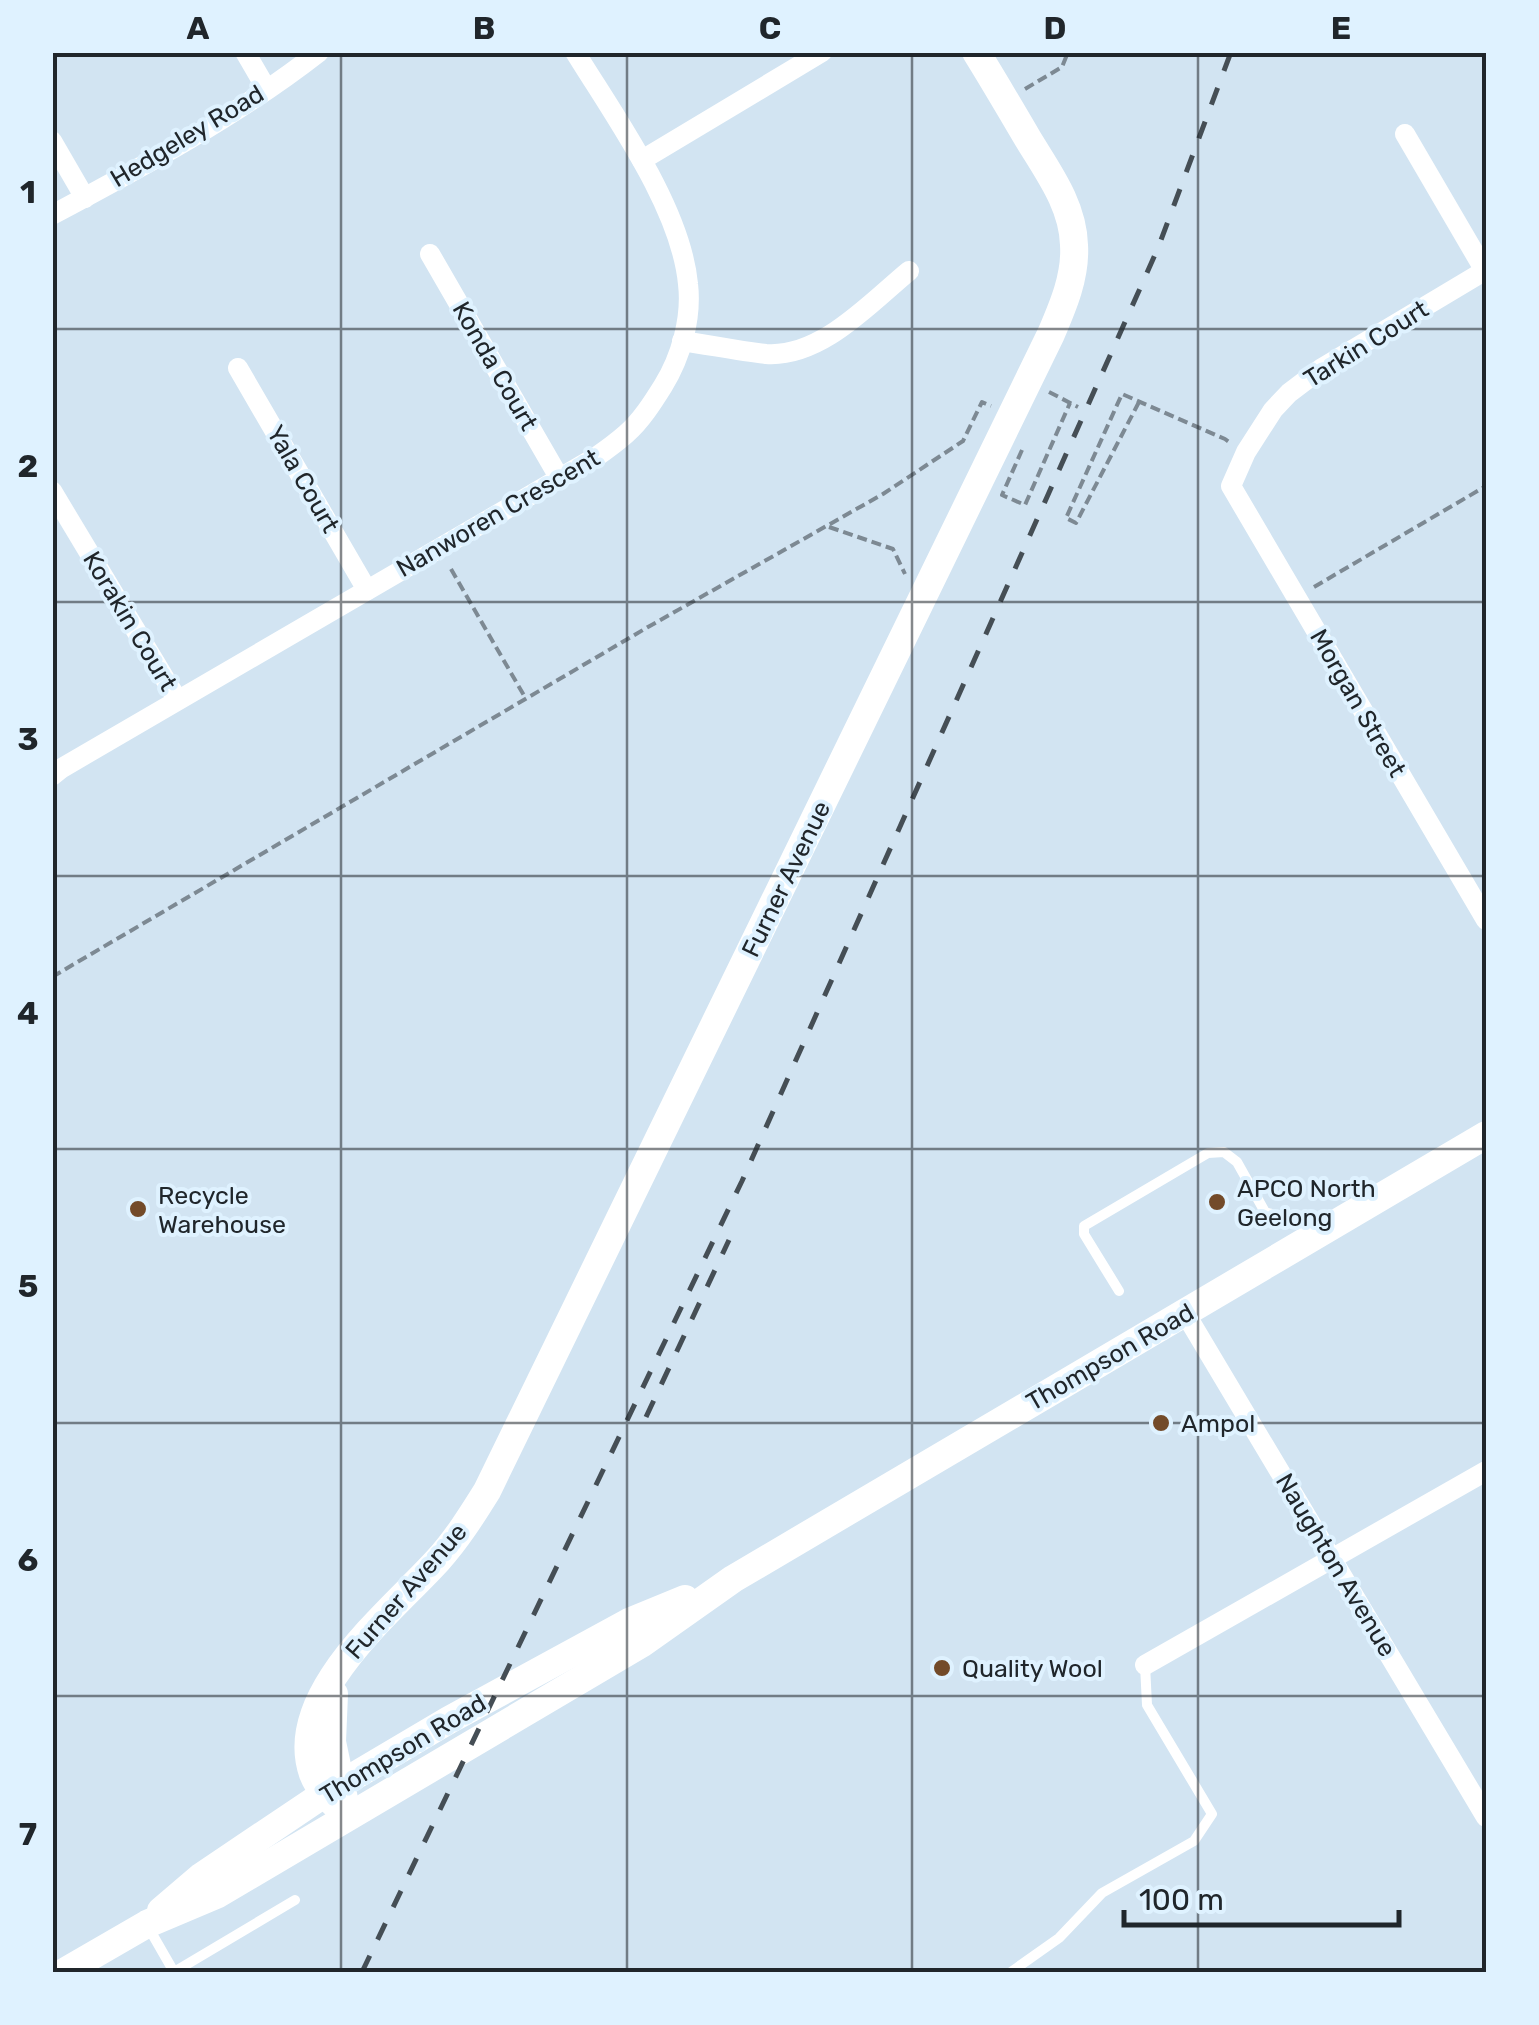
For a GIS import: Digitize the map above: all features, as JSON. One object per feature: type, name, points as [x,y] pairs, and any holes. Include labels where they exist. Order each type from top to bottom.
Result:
[{"type":"main road","name":"Furner Avenue","points":[[333,1790],[336,1672],[370,1628],[440,1558],[487,1492],[1060,313],[1074,261],[1070,216],[976,52]]},
{"type":"main road","name":"Thompson Road","points":[[64,1972],[147,1924],[218,1894],[641,1644],[733,1579],[1486,1135]]},
{"type":"main road","name":"Thompson Road","points":[[147,1924],[202,1876],[449,1720],[629,1622],[733,1579]]},
{"type":"main road","points":[[333,1790],[346,1816]]},
{"type":"street","points":[[245,52],[266,88]]},
{"type":"street","name":"Hedgeley Road","points":[[52,215],[208,127],[319,52]]},
{"type":"street","name":"Nanworen Crescent","points":[[52,776],[177,699],[596,458],[629,432],[654,401],[675,367],[686,324],[688,284],[680,247],[642,160],[575,52]]},
{"type":"street","points":[[642,160],[822,52]]},
{"type":"street","points":[[1406,134],[1486,271]]},
{"type":"street","points":[[52,142],[85,198]]},
{"type":"street","name":"Konda Court","points":[[430,254],[560,478]]},
{"type":"street","points":[[682,341],[770,354],[805,349],[832,334],[909,271]]},
{"type":"street","name":"Tarkin Court","points":[[1230,486],[1246,452],[1289,392],[1486,271]]},
{"type":"street","name":"Yala Court","points":[[238,368],[367,590]]},
{"type":"street","name":"Morgan Street","points":[[1230,486],[1486,920]]},
{"type":"street","name":"Korakin Court","points":[[52,490],[177,699]]},
{"type":"street","name":"Naughton Avenue","points":[[1185,1312],[1486,1817]]},
{"type":"street","points":[[1144,1665],[1486,1471]]},
{"type":"lane","points":[[1119,1291],[1084,1234],[1084,1226],[1208,1153],[1224,1152],[1237,1162],[1266,1212],[1288,1219]]},
{"type":"lane","points":[[1011,1972],[1059,1938],[1102,1893],[1194,1840],[1212,1814],[1147,1705],[1144,1665]]},
{"type":"lane","points":[[147,1924],[174,1972],[295,1900]]},
{"type":"path","points":[[1025,88],[1062,67],[1068,52]]},
{"type":"path","points":[[1048,392],[1078,407]]},
{"type":"path","points":[[1139,402],[1076,523],[1066,518],[1122,394],[1246,452]]},
{"type":"path","points":[[52,977],[883,494],[964,441],[982,402],[1001,411]]},
{"type":"path","points":[[1025,442],[1002,495],[1025,505],[1070,403]]},
{"type":"path","points":[[1103,418],[1109,420]]},
{"type":"path","points":[[1314,587],[1486,486]]},
{"type":"path","points":[[828,526],[893,550],[905,574]]},
{"type":"path","points":[[451,568],[526,699]]},
{"type":"railway","points":[[362,1972],[742,1181],[1158,248],[1231,52]]},
{"type":"railway","points":[[646,1417],[729,1240]]},
{"type":"place","name":"APCO North Geelong","points":[[1217,1202]]},
{"type":"place","name":"Recycle Warehouse","points":[[138,1209]]},
{"type":"place","name":"Ampol","points":[[1161,1423]]},
{"type":"place","name":"Quality Wool","points":[[942,1668]]}]
